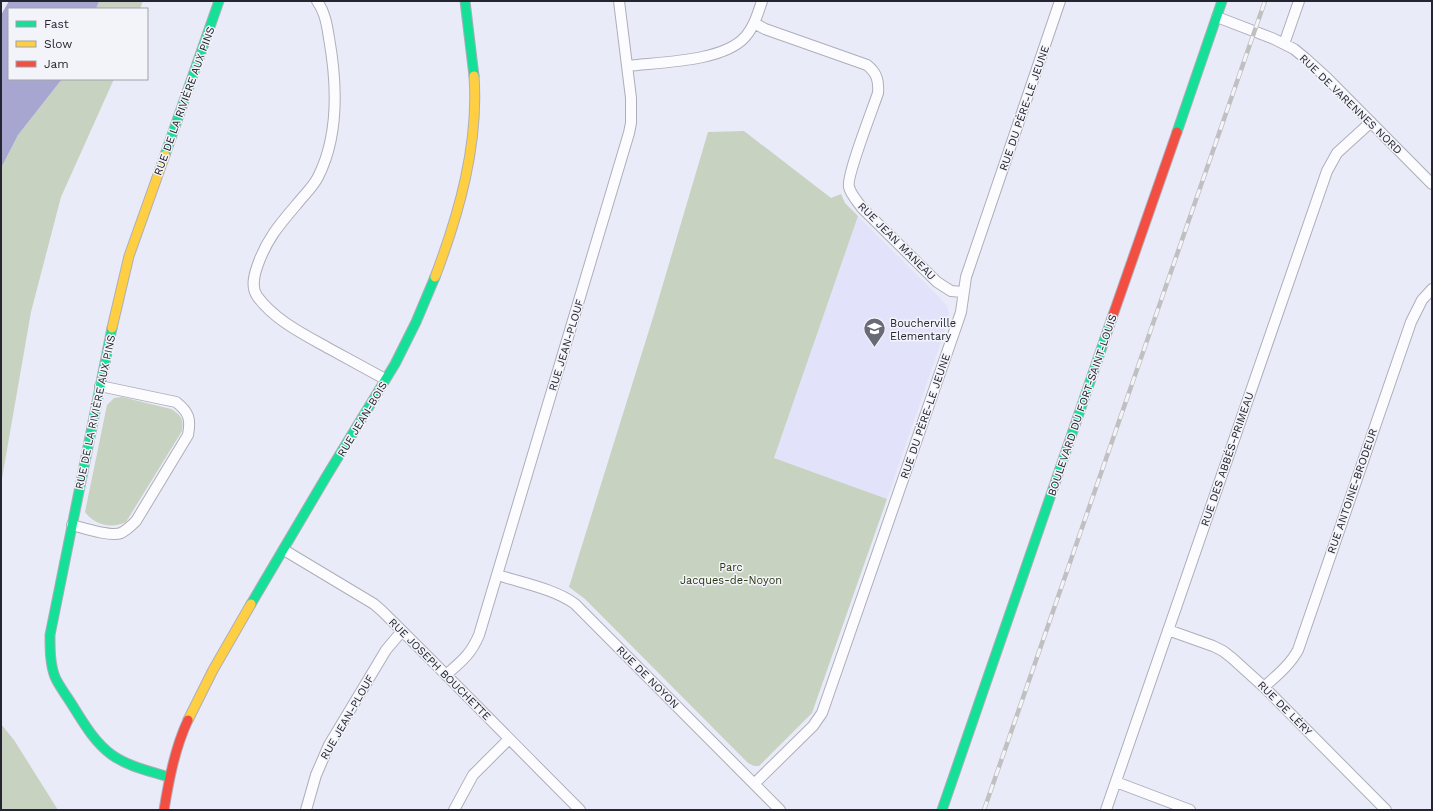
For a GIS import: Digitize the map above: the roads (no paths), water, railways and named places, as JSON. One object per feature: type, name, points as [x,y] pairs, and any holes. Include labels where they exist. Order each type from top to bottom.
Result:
[{"type":"street","name":"RUE DE LA RIVIÈRE AUX PINS","points":[[169,777],[120,760],[106,751],[95,739],[85,726],[55,677],[50,650],[50,634],[100,386],[129,256],[219,1]]},
{"type":"street","points":[[317,1],[326,24],[335,76],[334,114],[329,146],[321,170],[313,184],[276,228],[267,242],[254,274],[254,288],[256,295],[287,325],[386,379]]},
{"type":"street","name":"RUE JEAN-BOIS","points":[[164,810],[169,777],[184,728],[193,708],[225,648],[284,550],[294,529],[404,348],[434,279],[453,222],[467,167],[474,123],[476,84],[465,1]]},
{"type":"street","name":"RUE JEAN-PLOUF","points":[[447,674],[475,647],[498,575],[629,133],[632,113],[619,1]]},
{"type":"street","points":[[627,66],[701,57],[726,50],[739,43],[750,31],[762,1]]},
{"type":"street","name":"RUE DU PÈRE-LE JEUNE","points":[[754,784],[813,726],[822,713],[956,328],[961,312],[966,277],[1060,1]]},
{"type":"street","name":"BOULEVARD DU FORT-SAINT-LOUIS","points":[[942,810],[1222,1]]},
{"type":"street","points":[[1284,44],[1299,1]]},
{"type":"street","name":"RUE DE VARENNES NORD","points":[[1217,17],[1284,44],[1294,50],[1317,68],[1432,184]]},
{"type":"street","name":"RUE JEAN MANEAU","points":[[754,23],[765,29],[867,66],[873,70],[878,84],[878,93],[852,166],[848,179],[849,187],[862,208],[937,282],[951,291],[963,292]]},
{"type":"street","name":"RUE DES ABBÉS-PRIMEAU","points":[[1106,810],[1327,171],[1337,153],[1371,122]]},
{"type":"street","name":"RUE ANTOINE-BRODEUR","points":[[1264,687],[1277,676],[1294,657],[1298,650],[1411,322],[1420,304],[1432,289]]},
{"type":"street","points":[[72,525],[119,534],[128,530],[136,521],[188,435],[190,424],[188,415],[183,407],[176,402],[100,386]]},
{"type":"street","name":"RUE JOSEPH BOUCHETTE","points":[[284,550],[374,604],[447,674],[580,810]]},
{"type":"street","name":"RUE DE NOYON","points":[[498,575],[557,593],[575,604],[780,810]]},
{"type":"street","name":"RUE JEAN-PLOUF","points":[[306,810],[316,776],[329,745],[386,650],[402,630]]},
{"type":"street","name":"RUE DE LÉRY","points":[[1168,630],[1202,642],[1232,658],[1264,687],[1386,810]]},
{"type":"street","points":[[454,810],[473,775],[509,739]]},
{"type":"street","points":[[1116,782],[1190,810]]},
{"type":"water","points":[[9,1],[99,1],[96,8],[8,8],[8,80],[61,80],[18,135],[1,168],[1,15]]},
{"type":"railway","points":[[984,810],[1265,1]]},
{"type":"place","name":"Boucherville Elementary","points":[[875,348]]},
{"type":"park label","name":"Parc Jacques-de-Noyon","points":[[731,573]]}]
